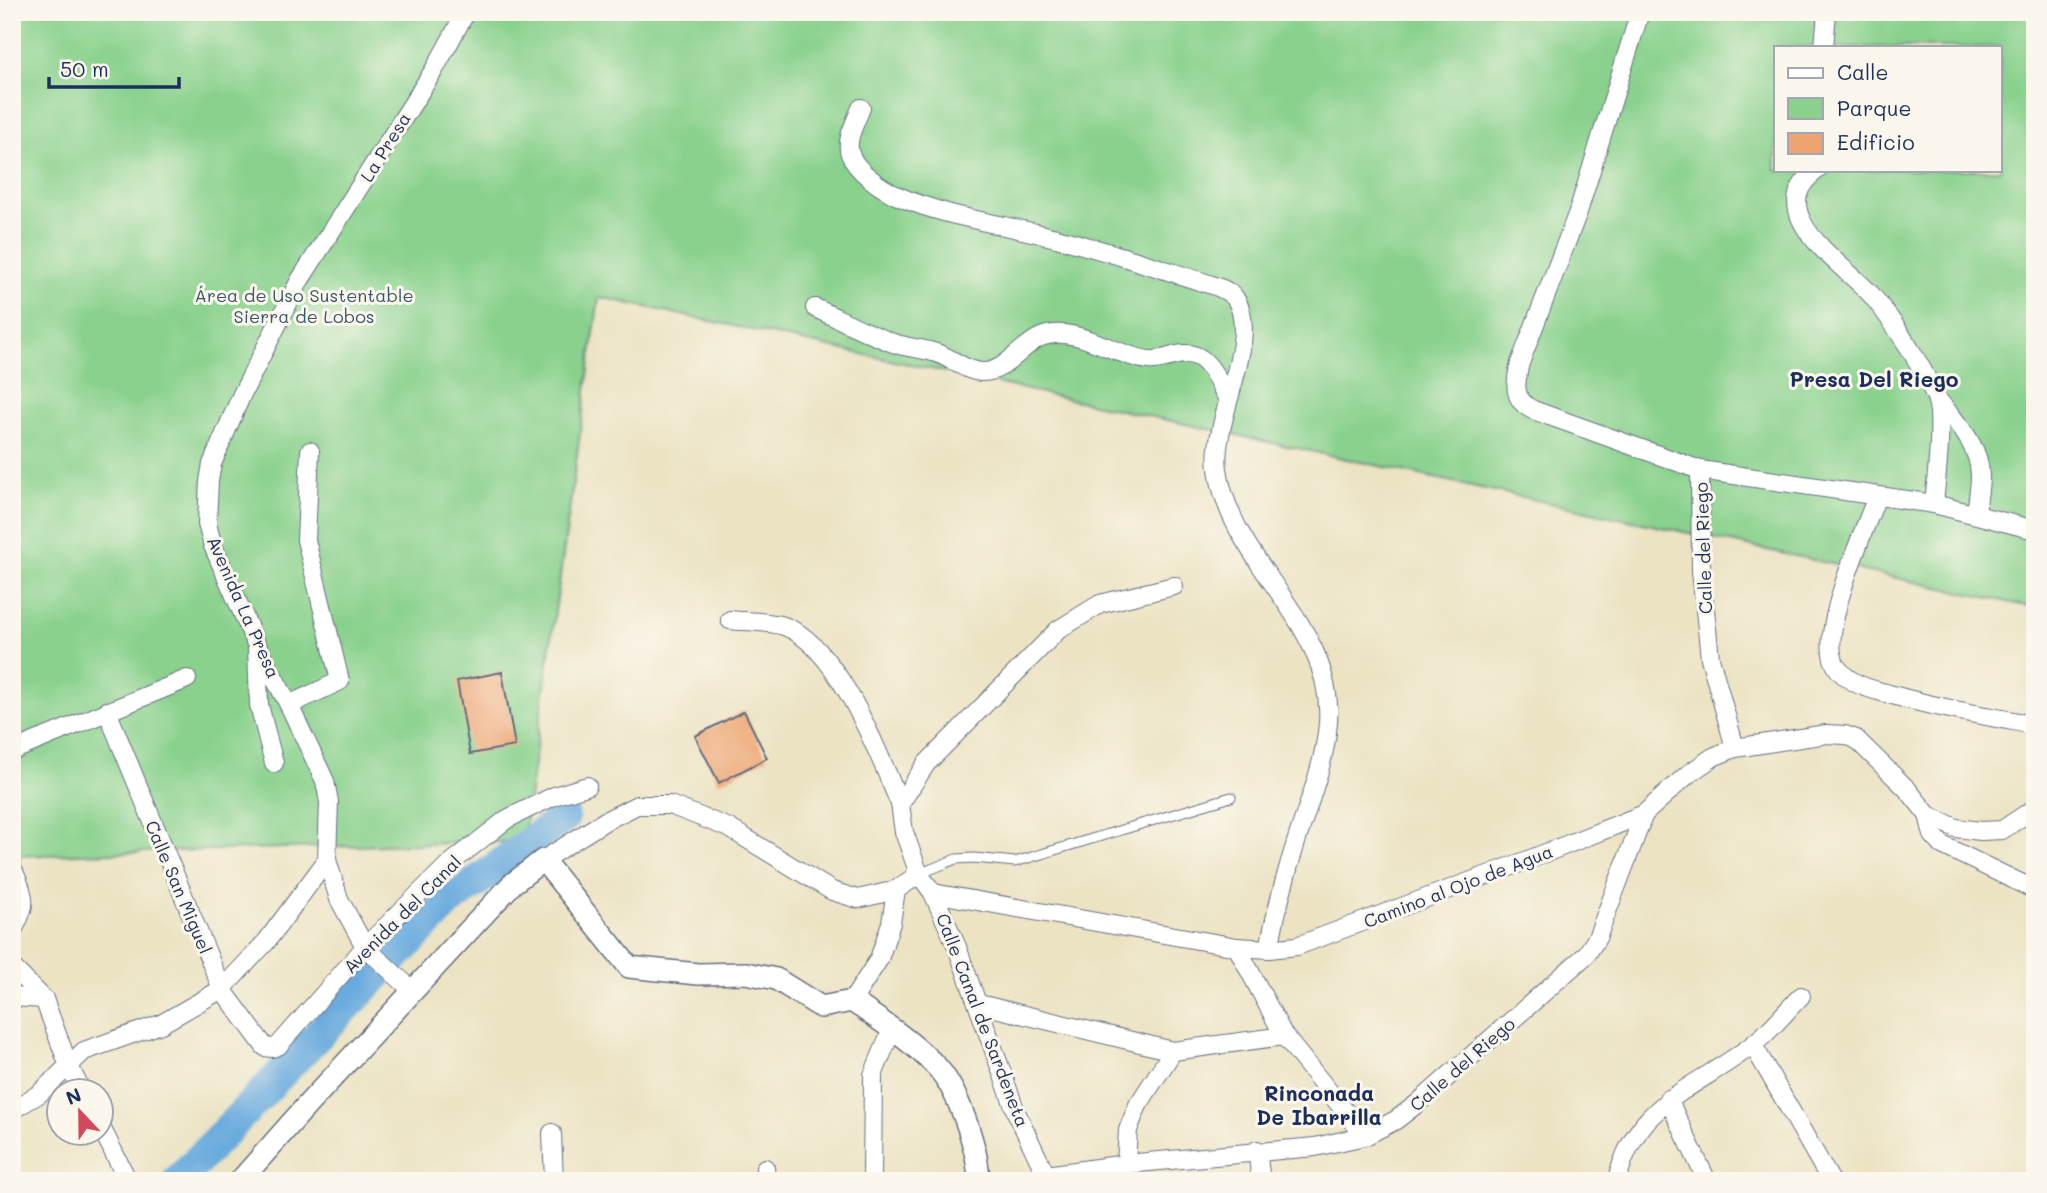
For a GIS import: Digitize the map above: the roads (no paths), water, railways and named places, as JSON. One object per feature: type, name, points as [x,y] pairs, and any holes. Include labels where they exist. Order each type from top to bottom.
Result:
[{"type":"street","name":"La Presa","points":[[300,280],[434,70],[466,12]]},
{"type":"street","points":[[1640,12],[1578,212],[1520,363],[1515,391],[1524,406],[1700,470],[1934,504],[2034,526]]},
{"type":"street","points":[[1824,46],[1827,12]]},
{"type":"street","points":[[861,108],[848,148],[850,157],[877,183],[895,194],[932,209],[1098,249],[1228,292],[1236,300],[1242,334],[1240,359],[1227,398],[1217,445],[1223,492],[1236,524],[1252,552],[1310,640],[1320,664],[1328,723],[1318,775],[1277,902],[1269,949]]},
{"type":"street","points":[[1815,172],[1802,183],[1798,193],[1798,205],[1806,227],[1834,262],[1873,297],[1910,350],[1938,400],[1969,439],[1976,454],[1980,475],[1976,514]]},
{"type":"street","name":"Avenida La Presa","points":[[300,280],[242,394],[212,464],[207,524],[213,545],[257,646],[325,781],[329,802],[327,860],[339,899],[370,952]]},
{"type":"street","points":[[815,308],[895,344],[940,354],[980,372],[989,372],[999,367],[1042,337],[1057,333],[1072,335],[1150,361],[1189,354],[1200,358],[1210,368],[1227,398]]},
{"type":"street","points":[[1934,504],[1939,448],[1938,400]]},
{"type":"street","points":[[289,705],[340,681],[306,540],[310,451]]},
{"type":"street","name":"Calle del Riego","points":[[1700,470],[1701,571],[1710,658],[1735,748]]},
{"type":"street","points":[[1877,496],[1839,604],[1832,636],[1834,663],[1842,674],[1856,684],[1919,703],[2035,725]]},
{"type":"street","points":[[900,804],[926,764],[1058,630],[1100,604],[1174,586]]},
{"type":"street","name":"Calle Canal de Sardeneta","points":[[730,620],[785,626],[817,647],[864,718],[900,804],[904,832],[919,874],[933,893],[957,947],[1016,1112],[1046,1178]]},
{"type":"street","points":[[257,646],[259,705],[274,763]]},
{"type":"street","points":[[12,751],[187,679]]},
{"type":"street","name":"Calle San Miguel","points":[[107,711],[222,989],[265,1047],[272,1048]]},
{"type":"street","points":[[1644,814],[1687,775],[1713,757],[1735,748],[1827,734],[1845,734],[1856,739],[1908,790],[1928,815],[1933,835],[1942,845],[2035,890]]},
{"type":"street","name":"Avenida del Canal","points":[[272,1048],[278,1046],[370,952],[447,866],[507,819],[554,796],[587,786]]},
{"type":"street","points":[[240,1181],[309,1103],[406,985],[512,884],[543,860],[605,821],[637,805],[670,805],[729,828],[832,891],[858,899],[896,890],[919,874]]},
{"type":"street","points":[[1928,815],[1956,828],[2002,830],[2035,808]]},
{"type":"street","name":"Calle del Riego","points":[[1046,1178],[1126,1164],[1257,1150],[1315,1147],[1365,1136],[1396,1120],[1586,955],[1597,939],[1644,814]]},
{"type":"street","name":"Camino al Ojo de Agua","points":[[933,893],[1237,947],[1269,949],[1297,946],[1644,814]]},
{"type":"street","points":[[12,1110],[39,1094],[84,1051],[161,1024],[222,989],[266,943],[327,860]]},
{"type":"street","points":[[543,860],[629,967],[698,974],[746,973],[776,979],[821,1007],[852,1001],[892,1029],[937,1067],[964,1113],[979,1165],[979,1181]]},
{"type":"street","points":[[12,867],[23,892],[24,912],[12,932]]},
{"type":"street","points":[[852,1001],[878,959],[891,923],[896,890]]},
{"type":"street","points":[[1237,947],[1284,1036],[1365,1136]]},
{"type":"street","points":[[370,952],[406,985]]},
{"type":"street","points":[[12,967],[44,999],[75,1078]]},
{"type":"street","points":[[1618,1181],[1629,1144],[1640,1128],[1668,1099],[1753,1045],[1801,996]]},
{"type":"street","points":[[12,997],[44,999]]},
{"type":"street","points":[[979,1004],[1172,1051],[1284,1036]]},
{"type":"street","points":[[872,1181],[873,1075],[892,1029]]},
{"type":"street","points":[[1753,1045],[1831,1181]]},
{"type":"street","points":[[1126,1164],[1128,1130],[1138,1105],[1172,1051]]},
{"type":"street","points":[[1668,1099],[1707,1181]]},
{"type":"street","points":[[552,1133],[554,1181]]},
{"type":"street","points":[[112,1148],[128,1181]]},
{"type":"street","points":[[1257,1150],[1261,1181]]},
{"type":"lane","points":[[919,874],[956,859],[1015,862],[1231,797]]},
{"type":"waterway","points":[[178,1181],[448,903],[564,817]]},
{"type":"district","name":"Presa Del Riego","points":[[1874,378]]},
{"type":"district","name":"Rinconada De Ibarrilla","points":[[1319,1104]]},
{"type":"park label","name":"Área de Uso Sustentable Sierra de Lobos","points":[[304,305]]}]
